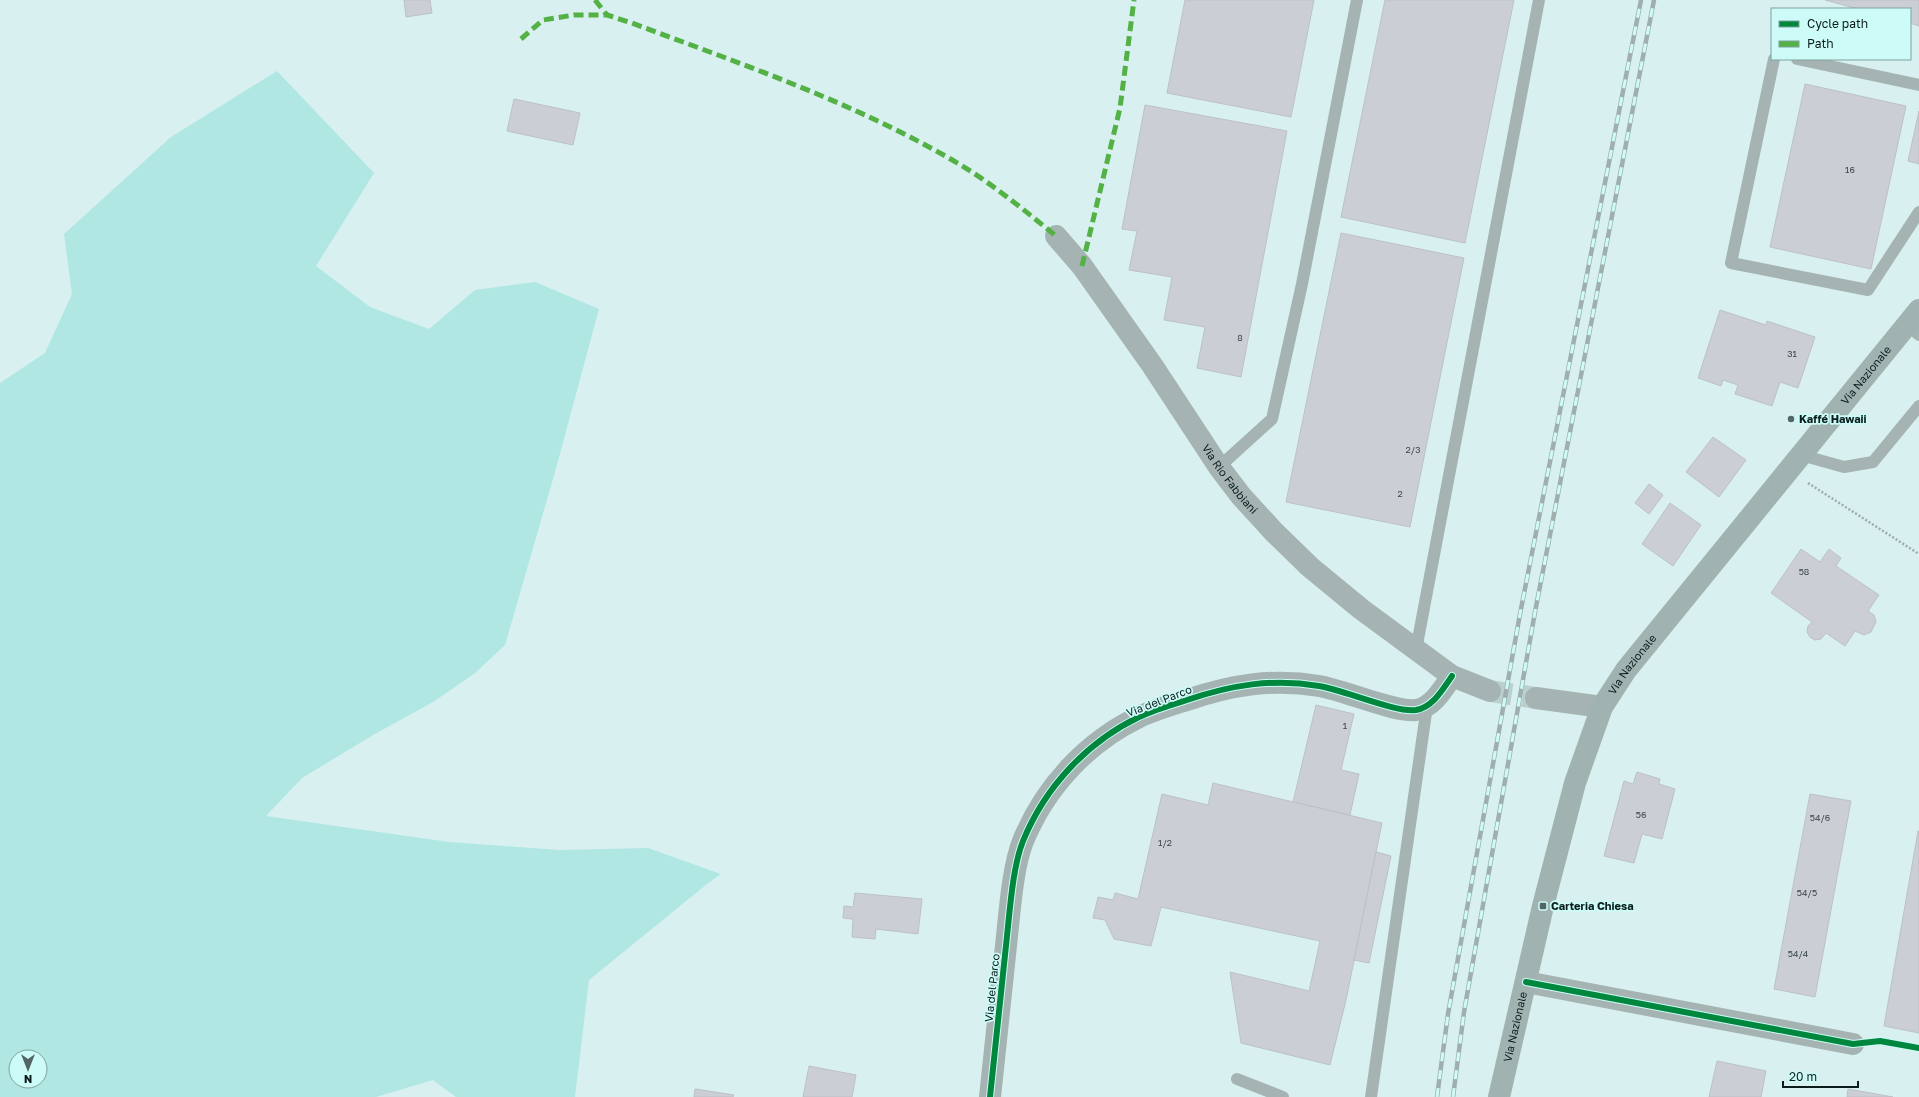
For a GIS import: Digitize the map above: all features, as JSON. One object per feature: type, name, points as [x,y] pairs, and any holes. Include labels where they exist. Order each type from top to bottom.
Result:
[{"type":"main road","name":"Via Nazionale","points":[[1499,1097],[1543,906],[1575,783],[1602,707],[1626,670],[1795,463],[1915,323]]},
{"type":"street","name":"Via Rio Fabbiani","points":[[1056,236],[1082,266],[1152,365],[1219,467],[1241,496],[1264,522],[1310,567],[1361,609],[1452,676]]},
{"type":"street","points":[[1427,706],[1452,676],[1490,690]]},
{"type":"street","name":"Via del Parco","points":[[990,1097],[1013,888],[1022,843],[1034,817],[1051,790],[1071,767],[1097,742],[1119,727],[1166,706],[1230,687],[1258,683],[1281,682],[1320,686],[1407,710],[1414,710],[1427,706]]},
{"type":"street","points":[[1536,698],[1602,707]]},
{"type":"street","points":[[1526,982],[1853,1044]]},
{"type":"lane","points":[[1219,467],[1272,419],[1302,284],[1357,0]]},
{"type":"lane","points":[[1416,650],[1539,0]]},
{"type":"lane","points":[[1774,60],[1731,263],[1868,290],[1919,212]]},
{"type":"lane","points":[[1802,60],[1919,85]]},
{"type":"lane","points":[[1795,463],[1844,467],[1873,462],[1919,406]]},
{"type":"lane","points":[[1371,1097],[1427,706]]},
{"type":"lane","points":[[1238,1079],[1283,1097]]},
{"type":"path","points":[[1795,463],[1919,554]]},
{"type":"shaded area","points":[[277,71],[374,173],[316,266],[370,307],[429,329],[475,290],[535,282],[599,309],[555,472],[505,645],[474,674],[433,702],[373,735],[302,778],[266,816],[449,842],[559,850],[648,848],[721,874],[589,980],[575,1097],[456,1097],[433,1080],[376,1097],[0,1097],[0,383],[45,353],[72,294],[64,234],[171,137]]},
{"type":"building","points":[[404,0],[430,0],[432,13],[406,17]]},
{"type":"building","points":[[1185,0],[1314,0],[1291,117],[1167,93]]},
{"type":"building","points":[[1385,0],[1514,0],[1465,243],[1341,217]]},
{"type":"building","points":[[1825,0],[1919,0],[1919,26],[1911,23],[1911,8],[1854,8]]},
{"type":"building","points":[[1805,84],[1906,106],[1871,269],[1770,247]]},
{"type":"building","points":[[514,99],[580,113],[573,145],[507,131]]},
{"type":"building","points":[[1145,105],[1287,131],[1241,377],[1197,368],[1205,327],[1164,320],[1172,277],[1129,270],[1137,231],[1122,229]]},
{"type":"building","points":[[1919,111],[1919,164],[1908,161]]},
{"type":"building","points":[[1341,233],[1464,258],[1410,527],[1286,502]]},
{"type":"building","points":[[1720,310],[1766,325],[1767,321],[1815,337],[1798,388],[1780,382],[1772,406],[1735,394],[1738,385],[1723,380],[1721,386],[1698,378]]},
{"type":"building","points":[[1713,437],[1746,460],[1719,497],[1686,472]]},
{"type":"building","points":[[1649,484],[1663,495],[1649,514],[1635,503]]},
{"type":"building","points":[[1670,503],[1701,525],[1673,566],[1642,544]]},
{"type":"building","points":[[1801,549],[1820,562],[1829,549],[1841,558],[1836,566],[1879,595],[1868,611],[1874,615],[1876,622],[1871,632],[1864,635],[1855,631],[1845,646],[1826,633],[1821,639],[1815,640],[1810,637],[1807,632],[1808,626],[1812,622],[1771,593]]},
{"type":"building","points":[[1316,705],[1354,714],[1341,770],[1359,774],[1350,815],[1293,802]]},
{"type":"building","points":[[1637,772],[1660,779],[1659,784],[1675,789],[1662,839],[1642,834],[1634,863],[1604,856],[1624,781],[1633,784]]},
{"type":"building","points":[[1213,783],[1382,823],[1346,1000],[1330,1065],[1241,1043],[1230,972],[1309,991],[1320,941],[1161,907],[1151,946],[1114,939],[1105,920],[1093,918],[1098,897],[1113,900],[1115,893],[1138,899],[1162,794],[1208,805]]},
{"type":"building","points":[[1810,794],[1851,801],[1815,997],[1774,989]]},
{"type":"building","points":[[1919,831],[1919,1033],[1884,1026]]},
{"type":"building","points":[[1376,852],[1391,856],[1369,963],[1354,960]]},
{"type":"building","points":[[855,893],[922,899],[918,934],[876,929],[875,939],[852,937],[853,919],[843,918],[844,906],[853,907]]},
{"type":"building","points":[[1717,1061],[1766,1071],[1761,1097],[1709,1097]]},
{"type":"building","points":[[809,1066],[856,1075],[852,1097],[803,1097]]},
{"type":"building","points":[[695,1089],[734,1095],[733,1097],[694,1097]]},
{"type":"building","points":[[1848,1089],[1893,1097],[1847,1097]]},
{"type":"tunnel","points":[[1490,691],[1536,698]]},
{"type":"railway","points":[[1437,1097],[1448,1014],[1520,614],[1641,0]]},
{"type":"railway","points":[[1453,1097],[1464,1012],[1535,612],[1654,0]]},
{"type":"marked path","points":[[595,0],[607,15]]},
{"type":"marked path","points":[[1082,266],[1120,108],[1134,0]]},
{"type":"marked path","points":[[521,39],[543,20],[574,15],[607,15],[632,23],[796,85],[876,120],[916,140],[954,161],[980,178],[1019,206],[1056,236]]},
{"type":"cycle path","points":[[990,1097],[1014,875],[1020,851],[1032,821],[1043,802],[1070,768],[1085,753],[1120,727],[1145,714],[1220,690],[1252,684],[1302,684],[1330,688],[1396,708],[1416,710],[1428,705],[1441,692],[1452,676]]},
{"type":"cycle path","points":[[1526,982],[1853,1044],[1880,1041],[1919,1048]]},
{"type":"place","name":"Kaffé Hawaii","points":[[1791,419]]},
{"type":"place","name":"Carteria Chiesa","points":[[1543,906]]}]
